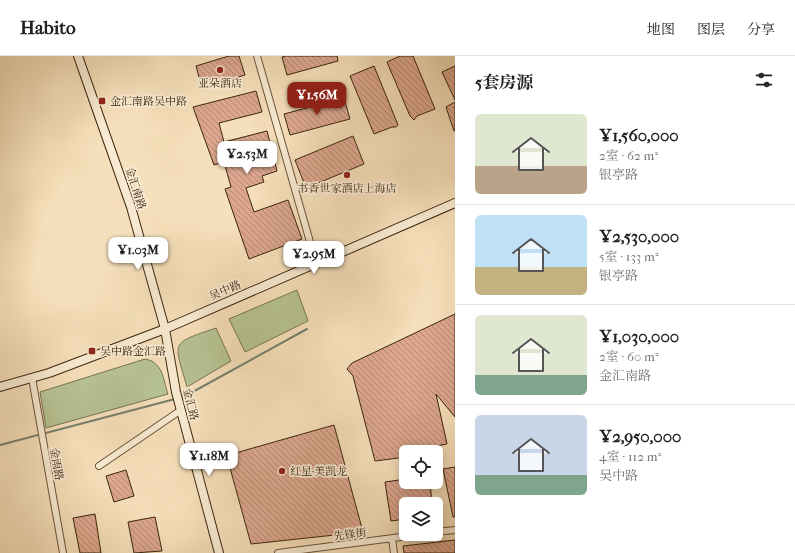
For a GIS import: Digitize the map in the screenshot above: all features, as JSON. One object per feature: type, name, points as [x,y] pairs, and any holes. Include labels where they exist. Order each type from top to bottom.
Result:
[{"type":"street","name":"金汇南路","points":[[78,56],[131,207],[165,328]]},
{"type":"street","points":[[257,56],[316,263]]},
{"type":"street","name":"吴中路","points":[[0,387],[32,378],[165,328],[455,204]]},
{"type":"street","name":"金汇路","points":[[165,328],[176,392],[219,553]]},
{"type":"street","name":"金雨路","points":[[32,378],[63,553]]},
{"type":"street","points":[[98,466],[181,408]]},
{"type":"street","points":[[443,531],[455,530]]},
{"type":"street","name":"先锋街","points":[[278,553],[399,537]]},
{"type":"street","points":[[392,538],[394,553]]},
{"type":"green space","points":[[297,290],[308,321],[245,352],[229,319]]},
{"type":"green space","points":[[216,328],[231,361],[187,387],[179,361],[179,346],[190,338]]},
{"type":"green space","points":[[145,359],[151,361],[159,367],[168,394],[46,428],[40,392]]},
{"type":"building","name":"亚朵酒店","points":[[229,56],[239,56],[245,75],[202,88],[196,66]]},
{"type":"building","points":[[337,56],[338,61],[287,75],[282,57]]},
{"type":"building","points":[[400,56],[413,56],[435,109],[417,116],[414,120],[410,116],[387,62]]},
{"type":"building","points":[[374,66],[398,125],[374,134],[350,76]]},
{"type":"building","points":[[455,66],[455,100],[442,72]]},
{"type":"building","points":[[256,91],[262,112],[219,123],[224,142],[267,131],[277,171],[262,176],[264,182],[246,188],[254,212],[288,200],[302,239],[249,259],[225,189],[231,187],[224,162],[214,165],[193,107]]},
{"type":"building","points":[[344,98],[350,119],[290,135],[284,114]]},
{"type":"building","points":[[455,102],[455,131],[454,131],[446,107]]},
{"type":"building","points":[[353,136],[364,164],[306,188],[295,160]]},
{"type":"building","points":[[455,314],[455,417],[436,394],[447,444],[399,445],[399,458],[375,461],[353,376],[347,369],[352,363]]},
{"type":"building","points":[[334,425],[363,532],[251,544],[230,468],[232,458],[239,452]]},
{"type":"building","points":[[455,467],[455,517],[453,517],[443,469]]},
{"type":"building","points":[[126,470],[134,496],[114,502],[106,476]]},
{"type":"building","points":[[399,480],[399,489],[431,489],[431,497],[399,497],[399,520],[391,521],[385,482]]},
{"type":"building","points":[[95,514],[101,553],[80,553],[73,518]]},
{"type":"building","points":[[155,517],[162,551],[134,553],[128,522]]},
{"type":"building","points":[[455,540],[455,553],[404,553],[403,546]]},
{"type":"waterway","points":[[179,397],[189,394],[307,329]]},
{"type":"waterway","points":[[0,445],[175,399]]},
{"type":"place","name":"亚朵酒店","points":[[220,70]]},
{"type":"place","name":"金汇南路吴中路","points":[[102,101]]},
{"type":"place","name":"书香世家酒店上海店","points":[[347,175]]},
{"type":"place","name":"吴中路金汇路","points":[[92,351]]},
{"type":"place","name":"红星·美凯龙","points":[[282,471]]}]
